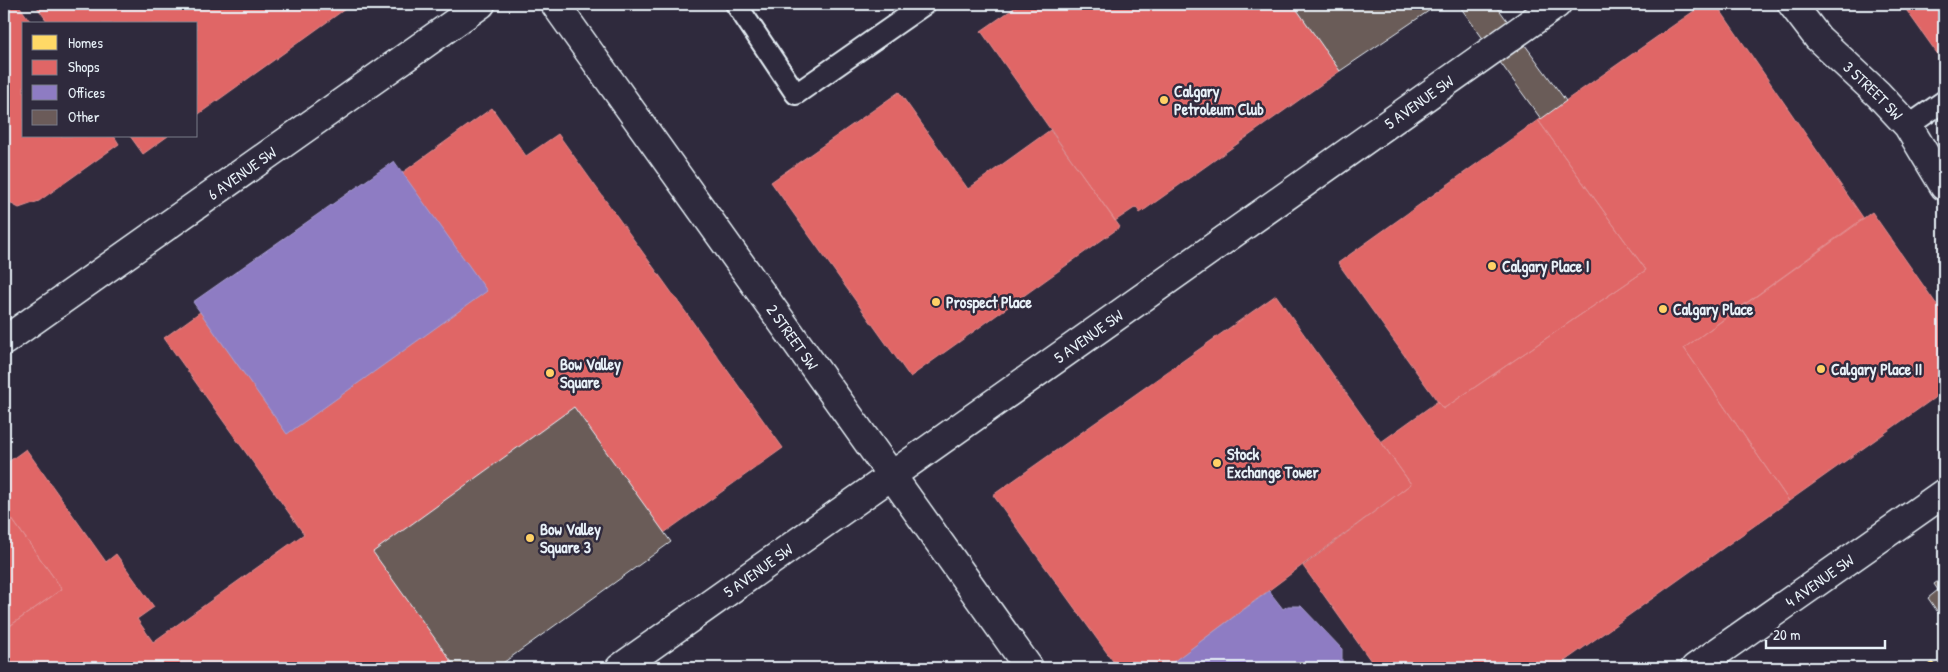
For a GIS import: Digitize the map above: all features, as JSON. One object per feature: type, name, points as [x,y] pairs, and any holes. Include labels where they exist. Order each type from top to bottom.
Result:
[{"type":"main road","name":"6 AVENUE SW","points":[[4,341],[481,4]]},
{"type":"main road","name":"2 STREET SW","points":[[555,4],[1029,668]]},
{"type":"main road","name":"5 AVENUE SW","points":[[620,668],[1557,4]]},
{"type":"main road","name":"3 STREET SW","points":[[1792,4],[1818,38],[1878,94],[1908,126],[1944,186]]},
{"type":"main road","name":"4 AVENUE SW","points":[[1695,668],[1944,493]]},
{"type":"lane","points":[[736,4],[796,94],[925,4]]},
{"type":"lane","points":[[1908,126],[1944,101]]},
{"type":"building: Homes","points":[[1933,662],[1938,668],[1924,668]]},
{"type":"building: Shops","points":[[4,4],[18,4],[31,22],[22,22],[22,138],[115,138],[119,144],[39,201],[19,208],[4,200]]},
{"type":"building: Shops","points":[[35,4],[352,4],[198,115],[198,22],[48,22]]},
{"type":"building: Shops","name":"Calgary Petroleum Club","points":[[1020,4],[1293,4],[1340,71],[1140,213],[1136,207],[1115,221],[981,31]]},
{"type":"building: Shops","name":"Calgary Place","points":[[1704,4],[1716,4],[1864,219],[1684,348],[1789,501],[1555,668],[1376,668],[1303,566],[1411,484],[1381,442],[1438,401],[1443,409],[1646,270],[1538,120]]},
{"type":"building: Shops","points":[[1902,4],[1944,4],[1944,63]]},
{"type":"building: Shops","name":"Prospect Place","points":[[899,92],[968,189],[1050,130],[1120,227],[910,377],[771,182]]},
{"type":"building: Shops","name":"Bow Valley Square","points":[[492,108],[526,156],[558,134],[783,448],[664,533],[574,407],[373,552],[456,668],[224,668],[222,665],[218,668],[4,668],[4,630],[62,589],[4,508],[4,465],[26,449],[106,562],[116,554],[154,607],[137,619],[153,642],[304,534],[164,338],[200,312],[287,434],[487,291],[402,173]]},
{"type":"building: Shops","name":"Calgary Place I","points":[[1538,120],[1646,270],[1443,409],[1338,263]]},
{"type":"building: Shops","points":[[131,138],[165,138],[143,154]]},
{"type":"building: Shops","name":"Calgary Place II","points":[[1872,212],[1944,315],[1944,391],[1789,501],[1684,348]]},
{"type":"building: Shops","name":"Stock Exchange Tower","points":[[1276,295],[1411,484],[1165,668],[1118,668],[993,495]]},
{"type":"building: Shops","points":[[4,508],[62,589],[4,630]]},
{"type":"building: Offices","points":[[394,161],[487,291],[287,434],[193,302]]},
{"type":"building: Offices","points":[[1269,591],[1283,609],[1288,606],[1301,606],[1342,649],[1342,664],[1346,668],[1165,668]]},
{"type":"building: Other","points":[[1293,4],[1439,4],[1340,71]]},
{"type":"building: Other","points":[[1458,4],[1495,4],[1566,101],[1541,119]]},
{"type":"building: Other","name":"Bow Valley Square 3","points":[[574,407],[671,542],[496,668],[456,668],[373,552]]},
{"type":"building: Other","points":[[1944,577],[1944,621],[1928,598],[1938,590],[1934,584]]},
{"type":"place","name":"Calgary Petroleum Club","points":[[1164,100]]},
{"type":"place","name":"Calgary Place I","points":[[1492,266]]},
{"type":"place","name":"Prospect Place","points":[[936,302]]},
{"type":"place","name":"Calgary Place","points":[[1663,309]]},
{"type":"place","name":"Calgary Place II","points":[[1821,369]]},
{"type":"place","name":"Bow Valley Square","points":[[550,373]]},
{"type":"place","name":"Stock Exchange Tower","points":[[1217,463]]},
{"type":"place","name":"Bow Valley Square 3","points":[[530,538]]}]
